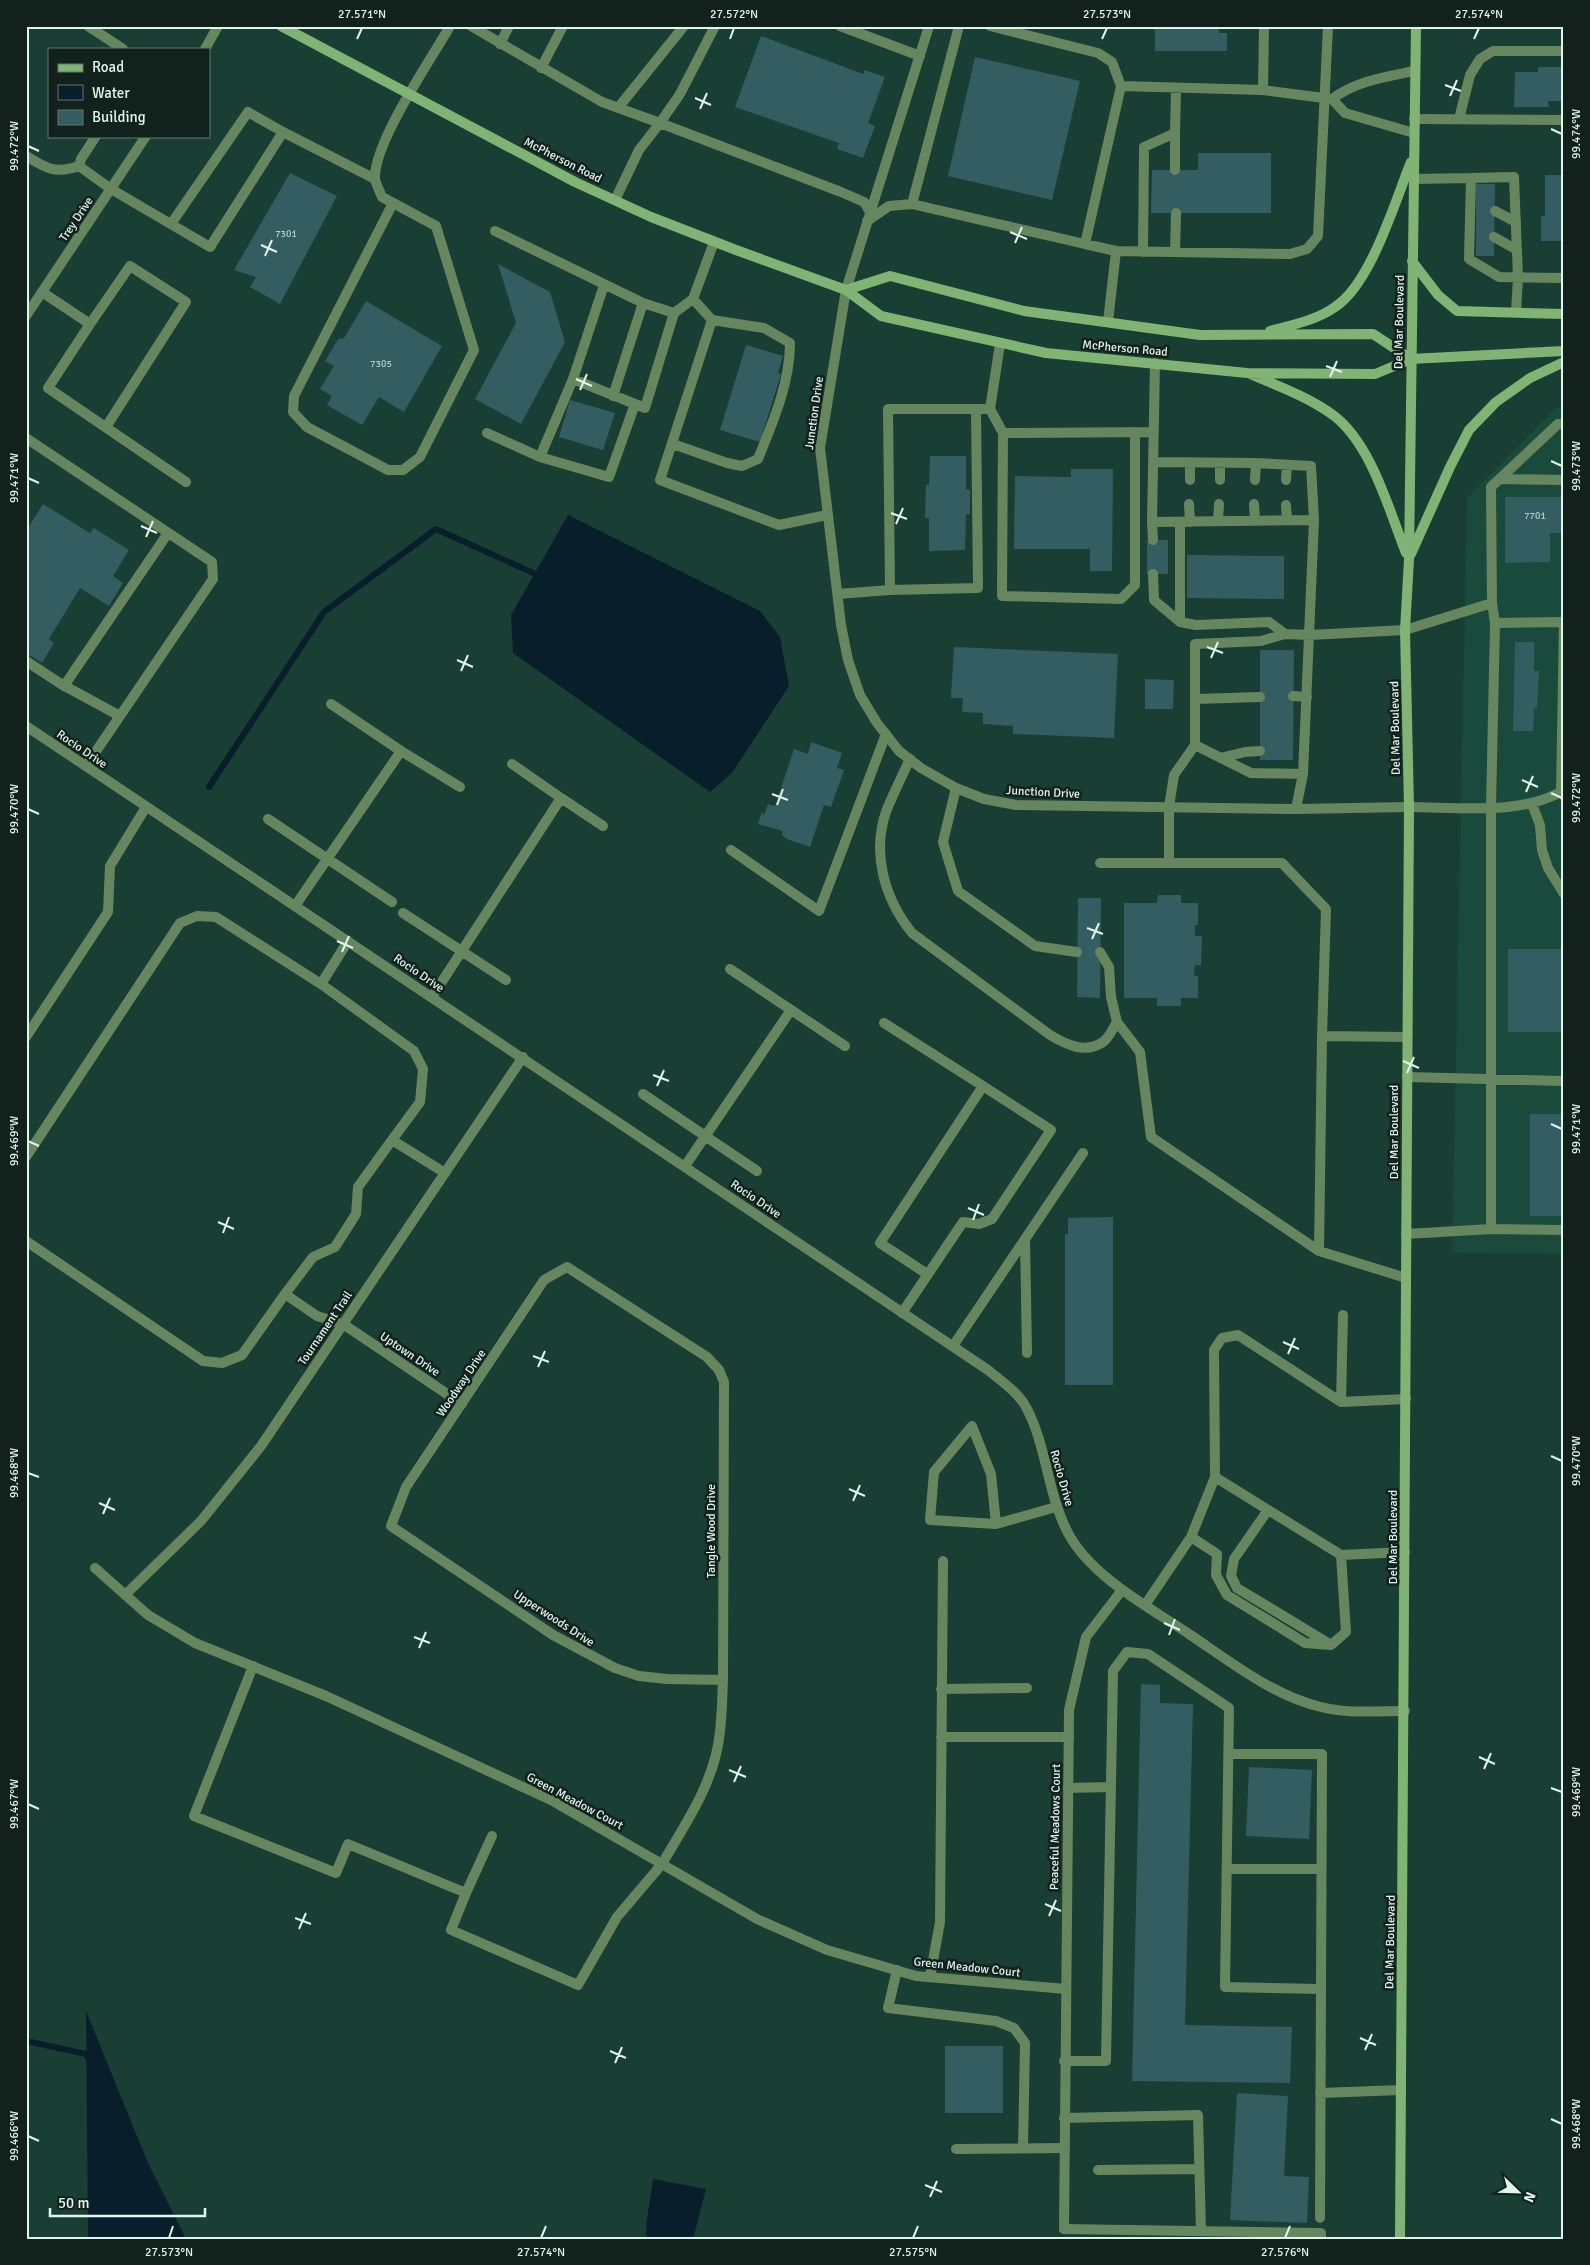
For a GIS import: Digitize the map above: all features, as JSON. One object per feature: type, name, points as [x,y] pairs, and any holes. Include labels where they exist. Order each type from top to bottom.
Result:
[{"type":"main road","name":"McPherson Road","points":[[282,26],[576,182],[714,242],[846,290],[881,316],[1046,353],[1247,373],[1375,374],[1411,359],[1564,351]]},
{"type":"main road","name":"Del Mar Boulevard","points":[[1400,2239],[1409,807],[1405,630],[1408,560],[1416,26]]},
{"type":"main road","points":[[1260,334],[1319,315],[1336,307],[1351,293],[1367,268],[1413,156]]},
{"type":"main road","points":[[1412,261],[1438,295],[1457,311],[1564,314]]},
{"type":"main road","name":"McPherson Road","points":[[846,290],[890,276],[1024,311],[1200,335],[1373,334],[1411,359]]},
{"type":"main road","points":[[1408,560],[1469,430],[1503,398],[1530,378],[1564,362]]},
{"type":"main road","points":[[1247,373],[1308,400],[1334,416],[1353,436],[1373,468],[1408,560]]},
{"type":"street","points":[[88,26],[122,48]]},
{"type":"street","points":[[206,48],[218,26]]},
{"type":"street","points":[[393,202],[294,396],[293,412],[307,428],[388,470],[403,470],[420,457],[474,350],[436,226],[393,202],[382,197],[375,179],[380,153],[408,94],[432,59],[450,26]]},
{"type":"street","points":[[470,26],[595,98],[864,202],[868,217],[889,206],[912,204],[1116,251],[1290,254],[1307,249],[1318,236],[1328,99],[1328,26]]},
{"type":"street","points":[[500,44],[509,26]]},
{"type":"street","points":[[541,68],[563,26]]},
{"type":"street","points":[[618,108],[684,26]]},
{"type":"street","points":[[615,200],[639,150],[660,124],[680,94],[715,26]]},
{"type":"street","points":[[840,26],[920,56]]},
{"type":"street","name":"Junction Drive","points":[[929,26],[846,290],[820,448],[827,515],[848,660],[860,695],[899,751],[921,768],[956,788],[984,799],[1016,805],[1296,809],[1491,807],[1532,804],[1563,793]]},
{"type":"street","points":[[912,204],[959,26]]},
{"type":"street","points":[[990,26],[1098,53],[1112,62],[1121,86],[1085,244]]},
{"type":"street","points":[[1263,90],[1264,26]]},
{"type":"street","points":[[1459,119],[1470,75],[1480,59],[1494,51],[1564,51]]},
{"type":"street","points":[[1328,99],[1354,86],[1414,70]]},
{"type":"street","points":[[1121,86],[1263,90],[1328,99],[1345,113],[1414,133]]},
{"type":"street","points":[[595,98],[600,88]]},
{"type":"street","points":[[1175,170],[1176,88]]},
{"type":"street","points":[[171,224],[248,112],[375,179]]},
{"type":"street","points":[[1414,119],[1564,120]]},
{"type":"street","points":[[80,166],[111,189],[210,247],[283,132]]},
{"type":"street","points":[[1143,252],[1144,147],[1175,133]]},
{"type":"street","points":[[80,166],[81,158],[95,138]]},
{"type":"street","name":"Trey Drive","points":[[26,316],[145,138]]},
{"type":"street","points":[[26,156],[48,169],[64,171],[80,166]]},
{"type":"street","points":[[1414,179],[1514,177],[1518,278],[1516,312]]},
{"type":"street","points":[[1471,178],[1473,226],[1469,259],[1499,277],[1564,278]]},
{"type":"street","points":[[1495,211],[1516,222]]},
{"type":"street","points":[[1175,252],[1176,213]]},
{"type":"street","points":[[495,231],[643,303],[674,313]]},
{"type":"street","points":[[1494,237],[1517,250]]},
{"type":"street","points":[[573,378],[645,408],[674,313],[693,299],[714,242]]},
{"type":"street","points":[[1108,322],[1116,251]]},
{"type":"street","points":[[106,427],[186,302],[130,266],[48,388],[186,482]]},
{"type":"street","points":[[540,457],[573,378],[604,285]]},
{"type":"street","points":[[42,292],[90,324]]},
{"type":"street","points":[[672,444],[727,463],[742,466],[758,459],[772,425],[790,363],[790,343],[764,328],[712,320],[693,299]]},
{"type":"street","points":[[613,396],[643,303]]},
{"type":"street","points":[[712,320],[660,480],[778,525],[827,515]]},
{"type":"street","points":[[1000,344],[990,409],[1004,433],[1002,596],[1121,599],[1135,585],[1135,432]]},
{"type":"street","points":[[1153,540],[1155,364]]},
{"type":"street","points":[[487,433],[540,457],[609,477],[635,404]]},
{"type":"street","points":[[890,590],[888,409],[990,409]]},
{"type":"street","points":[[838,594],[890,590],[978,588],[976,409]]},
{"type":"street","points":[[1491,1229],[1491,807],[1496,623],[1492,603],[1491,487],[1558,424],[1564,424]]},
{"type":"street","points":[[1004,433],[1154,432]]},
{"type":"street","points":[[28,442],[212,562],[213,579],[86,766]]},
{"type":"street","points":[[1154,462],[1256,463],[1310,466],[1314,520],[1310,635],[1303,774],[1296,809]]},
{"type":"street","points":[[1190,462],[1190,480]]},
{"type":"street","points":[[1220,463],[1220,480]]},
{"type":"street","points":[[1255,480],[1256,463]]},
{"type":"street","points":[[1286,480],[1287,465]]},
{"type":"street","points":[[1500,479],[1564,480]]},
{"type":"street","points":[[1180,622],[1185,522],[1189,504]]},
{"type":"street","points":[[1218,521],[1219,504]]},
{"type":"street","points":[[1254,504],[1255,520]]},
{"type":"street","points":[[1286,505],[1287,520]]},
{"type":"street","points":[[1152,522],[1314,520]]},
{"type":"street","points":[[64,686],[168,533]]},
{"type":"street","points":[[1153,574],[1154,600],[1180,622],[1196,625],[1269,622],[1286,634]]},
{"type":"street","points":[[1169,863],[1169,807],[1174,775],[1195,745],[1195,644],[1261,641],[1286,634],[1310,635],[1405,630],[1492,603]]},
{"type":"street","points":[[1496,623],[1564,622],[1563,793]]},
{"type":"street","points":[[26,661],[64,686],[120,716]]},
{"type":"street","points":[[1294,696],[1307,697]]},
{"type":"street","points":[[1196,699],[1260,697]]},
{"type":"street","points":[[331,704],[402,752],[460,787]]},
{"type":"street","name":"Rocio Drive","points":[[26,726],[988,1370],[1011,1389],[1025,1406],[1035,1430],[1056,1507],[1069,1534],[1084,1555],[1122,1590],[1234,1664],[1277,1690],[1298,1700],[1322,1708],[1341,1710],[1404,1711]]},
{"type":"street","points":[[731,850],[819,911],[886,734]]},
{"type":"street","points":[[1195,745],[1251,773],[1303,774]]},
{"type":"street","points":[[1220,758],[1245,752],[1260,751]]},
{"type":"street","points":[[1293,751],[1304,751]]},
{"type":"street","points":[[295,906],[402,752]]},
{"type":"street","points":[[910,759],[886,811],[879,854],[886,888],[898,916],[912,932],[1050,1036],[1066,1045],[1088,1048],[1105,1041],[1117,1022]]},
{"type":"street","points":[[512,764],[603,826]]},
{"type":"street","points":[[956,788],[943,842],[958,891],[1035,946],[1077,952]]},
{"type":"street","points":[[432,997],[561,798]]},
{"type":"street","points":[[1532,804],[1540,825],[1542,850],[1548,868],[1564,894]]},
{"type":"street","points":[[26,1037],[108,912],[110,866],[146,807]]},
{"type":"street","points":[[268,819],[392,902]]},
{"type":"street","points":[[1100,862],[1282,863],[1326,909],[1322,1036],[1320,1251]]},
{"type":"street","points":[[403,913],[506,980]]},
{"type":"street","points":[[26,1157],[180,923],[197,916],[216,917],[321,984],[414,1051],[423,1069],[420,1102],[358,1188],[356,1214],[335,1247],[313,1257],[242,1355],[222,1364],[203,1361],[26,1241]]},
{"type":"street","points":[[321,984],[348,941]]},
{"type":"street","points":[[1100,952],[1109,968],[1111,997],[1117,1022],[1140,1052],[1151,1137],[1320,1251],[1406,1278]]},
{"type":"street","points":[[730,969],[845,1046]]},
{"type":"street","points":[[685,1166],[791,1010]]},
{"type":"street","points":[[884,1024],[1050,1130],[992,1219],[979,1224],[963,1222],[902,1312]]},
{"type":"street","points":[[1322,1036],[1407,1037]]},
{"type":"street","name":"Tournament Trail","points":[[125,1595],[201,1521],[236,1480],[523,1057]]},
{"type":"street","points":[[1406,1077],[1564,1081]]},
{"type":"street","points":[[927,1274],[880,1244],[983,1086]]},
{"type":"street","points":[[643,1094],[757,1171]]},
{"type":"street","points":[[392,1140],[445,1173]]},
{"type":"street","points":[[953,1346],[1083,1153]]},
{"type":"street","points":[[1406,1234],[1491,1229],[1564,1230]]},
{"type":"street","points":[[1025,1239],[1027,1353]]},
{"type":"street","name":"Woodway Drive","points":[[391,1526],[406,1487],[544,1280],[567,1267]]},
{"type":"street","name":"Tangle Wood Drive","points":[[466,1894],[450,1930],[578,1985],[617,1917],[662,1864],[695,1808],[712,1765],[721,1723],[723,1680],[724,1382],[719,1370],[707,1357],[567,1267]]},
{"type":"street","name":"Uptown Drive","points":[[285,1294],[317,1316],[343,1324],[462,1404]]},
{"type":"street","points":[[1341,1402],[1343,1315]]},
{"type":"street","points":[[1145,1605],[1191,1537],[1215,1477],[1214,1350],[1222,1338],[1238,1335],[1341,1402],[1406,1398]]},
{"type":"street","points":[[996,1524],[990,1474],[972,1426],[934,1472],[930,1520],[996,1524],[1056,1507]]},
{"type":"street","points":[[1215,1477],[1341,1555],[1405,1552]]},
{"type":"street","points":[[1268,1510],[1234,1559],[1231,1576],[1237,1588],[1331,1645]]},
{"type":"street","name":"Upperwoods Drive","points":[[391,1526],[554,1635],[615,1668],[639,1676],[667,1680],[723,1680]]},
{"type":"street","points":[[1191,1537],[1217,1554],[1216,1575],[1227,1595],[1305,1643],[1331,1645],[1346,1632],[1341,1555]]},
{"type":"street","points":[[930,1977],[940,1922],[943,1560]]},
{"type":"street","name":"Green Meadow Court","points":[[95,1568],[148,1615],[195,1643],[326,1696],[551,1800],[757,1919],[827,1950],[916,1976],[1066,1988]]},
{"type":"street","name":"Peaceful Meadows Court","points":[[1122,1590],[1086,1637],[1069,1710],[1064,2061],[1064,2229],[1201,2231]]},
{"type":"street","points":[[1064,2061],[1106,2061],[1113,1671],[1127,1652],[1148,1654],[1229,1708],[1225,1987],[1320,1989]]},
{"type":"street","points":[[253,1666],[194,1816],[336,1873],[348,1844],[466,1894],[492,1836]]},
{"type":"street","points":[[941,1689],[1027,1688]]},
{"type":"street","points":[[941,1737],[1069,1737]]},
{"type":"street","points":[[1229,1754],[1322,1754],[1320,2218]]},
{"type":"street","points":[[1068,1788],[1110,1787]]},
{"type":"street","points":[[1227,1869],[1321,1869]]},
{"type":"street","points":[[897,1970],[888,2008],[996,2021],[1014,2028],[1024,2043],[1023,2148]]},
{"type":"street","points":[[1320,2093],[1401,2090]]},
{"type":"street","points":[[1064,2118],[1198,2115],[1201,2231],[1321,2233],[1321,2239]]},
{"type":"street","points":[[956,2149],[1064,2148]]},
{"type":"street","points":[[1098,2170],[1199,2169]]},
{"type":"shaded area","points":[[1556,408],[1564,408],[1564,1254],[1452,1253],[1467,498]]},
{"type":"water","points":[[568,515],[760,611],[780,637],[789,686],[732,773],[710,792],[513,653],[511,615]]},
{"type":"water","points":[[86,2011],[148,2163],[186,2239],[88,2239]]},
{"type":"water","points":[[653,2179],[706,2189],[693,2239],[647,2239],[646,2226]]},
{"type":"building","points":[[1155,26],[1219,26],[1219,33],[1227,33],[1227,51],[1155,51]]},
{"type":"building","points":[[761,36],[863,74],[865,70],[885,77],[868,123],[875,126],[863,158],[837,149],[839,143],[735,107]]},
{"type":"building","points":[[975,57],[1080,81],[1052,200],[948,176]]},
{"type":"building","points":[[1538,67],[1564,67],[1564,101],[1548,101],[1549,107],[1514,107],[1515,72],[1538,72]]},
{"type":"building","points":[[1198,153],[1271,153],[1271,213],[1151,213],[1152,170],[1198,170]]},
{"type":"building","points":[[290,173],[337,196],[280,304],[250,287],[256,277],[234,270]]},
{"type":"building","points":[[1545,175],[1564,175],[1564,241],[1541,241],[1541,216],[1545,216]]},
{"type":"building","points":[[1476,184],[1495,184],[1494,256],[1476,256]]},
{"type":"building","points":[[498,264],[550,292],[565,342],[521,424],[475,399],[516,323]]},
{"type":"building","points":[[366,301],[442,346],[404,412],[379,397],[362,425],[327,405],[332,396],[320,389],[334,366],[325,361],[338,339],[344,338]]},
{"type":"building","points":[[746,345],[783,356],[778,373],[781,374],[760,442],[720,430]]},
{"type":"building","points":[[570,400],[615,413],[603,450],[559,437]]},
{"type":"building","points":[[930,456],[966,456],[966,489],[970,490],[970,514],[966,514],[965,550],[929,551],[929,518],[925,518],[926,485],[929,485]]},
{"type":"building","points":[[1071,469],[1113,469],[1112,571],[1090,571],[1090,549],[1014,549],[1015,476],[1071,477]]},
{"type":"building","points":[[1505,497],[1564,497],[1564,533],[1550,533],[1550,562],[1505,563]]},
{"type":"building","points":[[43,504],[90,533],[94,528],[129,550],[113,576],[123,583],[109,606],[80,588],[49,639],[54,643],[42,663],[26,653],[26,531]]},
{"type":"building","points":[[1147,540],[1168,540],[1168,574],[1147,574]]},
{"type":"building","points":[[1187,555],[1284,556],[1284,599],[1187,598]]},
{"type":"building","points":[[1515,642],[1534,642],[1534,671],[1539,671],[1537,708],[1534,709],[1533,731],[1513,731]]},
{"type":"building","points":[[954,647],[1118,654],[1114,738],[1013,734],[1013,726],[983,724],[983,713],[962,712],[963,698],[951,698]]},
{"type":"building","points":[[1260,650],[1294,650],[1293,760],[1260,760]]},
{"type":"building","points":[[1145,679],[1174,680],[1173,709],[1145,709]]},
{"type":"building","points":[[811,742],[842,753],[837,768],[844,770],[831,807],[824,805],[810,847],[787,839],[782,835],[783,831],[758,824],[762,812],[764,815],[768,804],[775,806],[794,749],[808,754]]},
{"type":"building","points":[[1158,895],[1181,895],[1181,903],[1198,903],[1198,925],[1195,925],[1195,936],[1202,936],[1201,965],[1195,965],[1194,976],[1198,976],[1198,998],[1181,998],[1181,1006],[1157,1006],[1157,998],[1124,998],[1124,903],[1157,903]]},
{"type":"building","points":[[1078,898],[1101,898],[1100,998],[1077,997]]},
{"type":"building","points":[[1508,949],[1564,949],[1564,1032],[1508,1032]]},
{"type":"building","points":[[1530,1114],[1564,1114],[1564,1216],[1530,1216]]},
{"type":"building","points":[[1113,1217],[1113,1385],[1065,1385],[1065,1234],[1068,1234],[1068,1218]]},
{"type":"building","points":[[1141,1684],[1160,1685],[1160,1703],[1193,1704],[1185,2025],[1292,2027],[1290,2083],[1132,2081]]},
{"type":"building","points":[[1249,1767],[1312,1770],[1309,1839],[1246,1836]]},
{"type":"building","points":[[945,2046],[1003,2046],[1003,2113],[945,2113]]},
{"type":"building","points":[[1237,2093],[1288,2096],[1284,2176],[1309,2177],[1307,2223],[1230,2220]]},
{"type":"waterway","points":[[209,787],[324,612],[436,529],[542,577]]},
{"type":"waterway","points":[[26,2041],[86,2054],[89,2060]]}]
